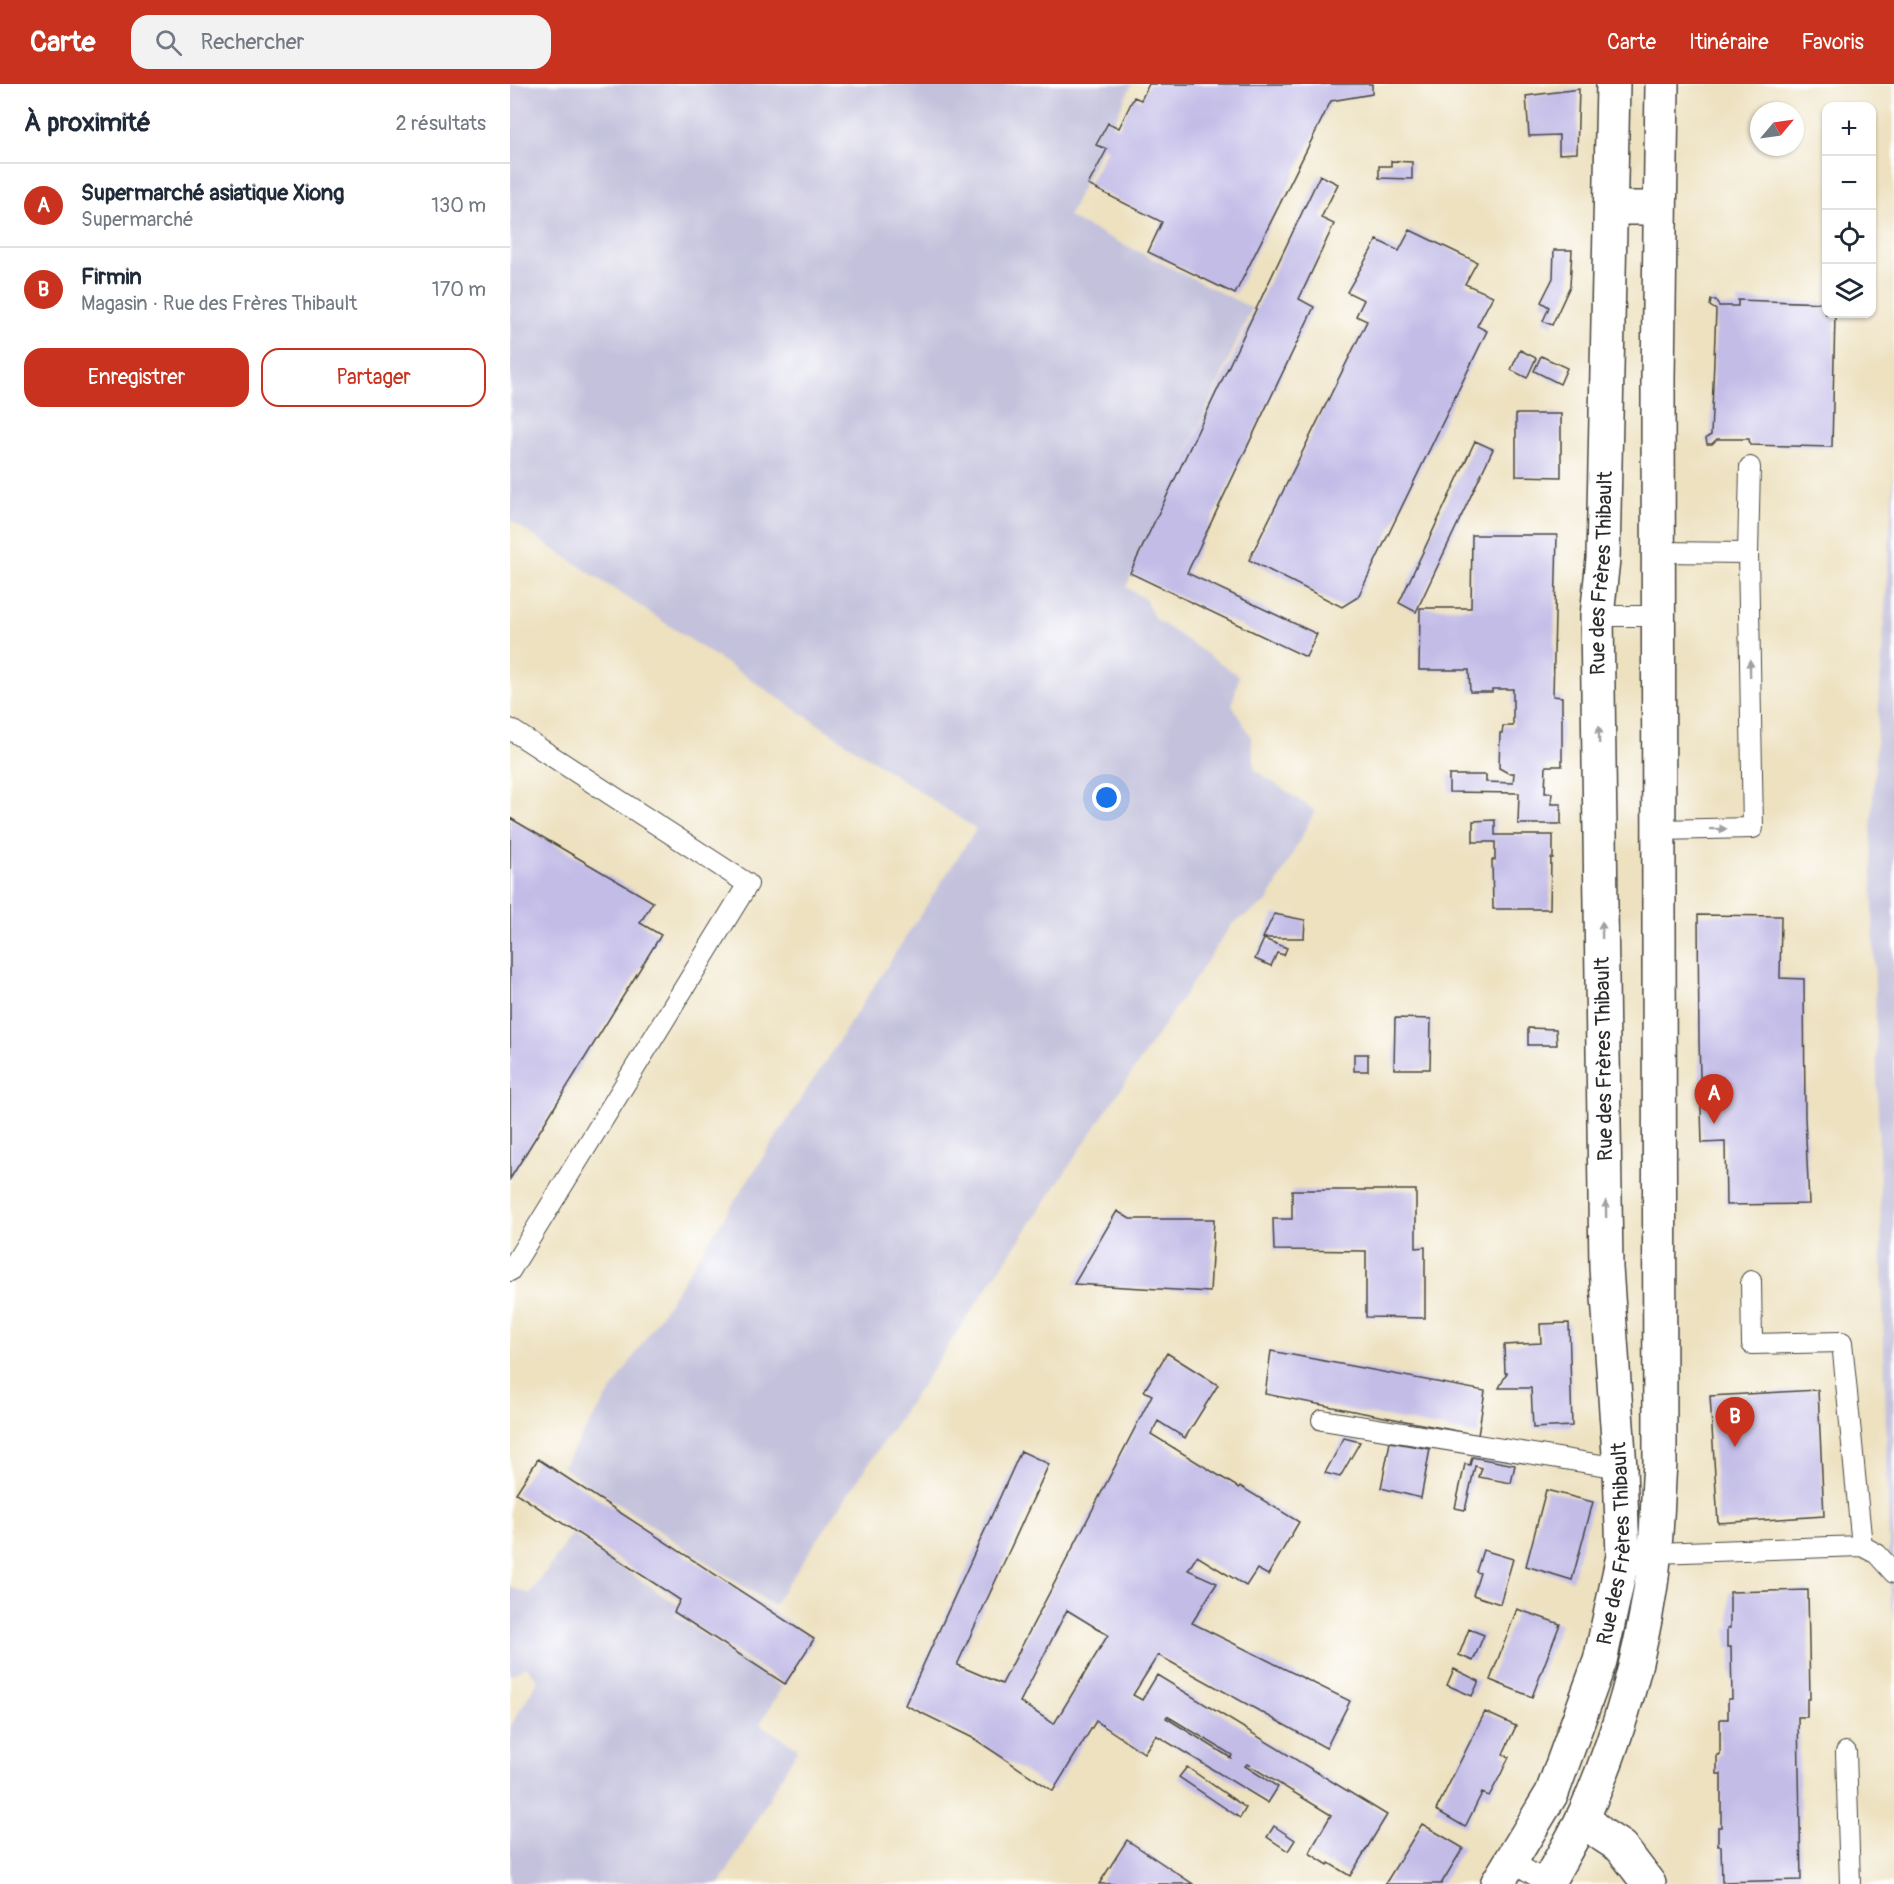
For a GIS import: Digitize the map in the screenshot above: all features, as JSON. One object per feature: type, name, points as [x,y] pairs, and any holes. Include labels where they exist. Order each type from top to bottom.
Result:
[{"type":"street","name":"Rue des Frères Thibault","points":[[1504,1872],[1552,1793],[1600,1661],[1623,1556],[1620,1468],[1606,1268],[1597,616],[1603,559],[1613,84]]},
{"type":"street","name":"Rue des Frères Thibault","points":[[1547,1883],[1583,1817],[1619,1725],[1650,1592],[1660,1463],[1659,208],[1662,84]]},
{"type":"street","points":[[1611,208],[1659,208]]},
{"type":"street","points":[[1583,1817],[1601,1834],[1621,1847],[1649,1884]]},
{"type":"lane","points":[[1659,830],[1753,828],[1748,553],[1750,467]]},
{"type":"lane","points":[[1659,552],[1748,553]]},
{"type":"lane","points":[[1597,616],[1659,616]]},
{"type":"lane","points":[[510,729],[748,884],[510,1271]]},
{"type":"lane","points":[[1751,1281],[1752,1344],[1842,1342],[1862,1546]]},
{"type":"lane","points":[[1322,1420],[1620,1468]]},
{"type":"lane","points":[[1654,1553],[1862,1546],[1877,1554],[1894,1573]]},
{"type":"lane","points":[[1846,1752],[1850,1884]]},
{"type":"lane","points":[[1504,1872],[1547,1883]]},
{"type":"shaded area","points":[[510,84],[1132,84],[1068,217],[1252,308],[1126,587],[1145,599],[1154,618],[1239,676],[1232,705],[1251,737],[1255,770],[1315,811],[1267,902],[1232,924],[773,1606],[562,1467],[976,829],[510,520]]},
{"type":"shaded area","points":[[1894,467],[1894,1625],[1890,1590],[1871,830]]},
{"type":"shaded area","points":[[572,1534],[679,1606],[674,1615],[782,1687],[760,1724],[798,1748],[720,1884],[510,1884],[510,1727],[538,1680],[526,1666],[510,1676],[510,1587],[530,1594]]},
{"type":"building","points":[[1149,84],[1372,84],[1372,94],[1331,101],[1235,294],[1148,252],[1162,222],[1088,185],[1107,149],[1096,145],[1108,123],[1119,128],[1134,97],[1141,100]]},
{"type":"building","points":[[1579,89],[1577,153],[1559,154],[1559,135],[1529,136],[1526,96]]},
{"type":"building","points":[[1391,161],[1412,162],[1412,179],[1379,178],[1379,166],[1391,166]]},
{"type":"building","points":[[1320,175],[1338,184],[1321,218],[1334,224],[1299,299],[1314,307],[1187,573],[1317,634],[1306,657],[1130,573]]},
{"type":"building","points":[[1410,230],[1477,262],[1465,284],[1493,296],[1477,326],[1487,331],[1358,597],[1342,607],[1249,560],[1367,321],[1356,316],[1364,300],[1347,292],[1377,240],[1399,251]]},
{"type":"building","points":[[1554,250],[1572,250],[1570,286],[1552,325],[1543,321],[1549,307],[1541,302],[1553,278]]},
{"type":"building","points":[[1711,300],[1716,300],[1719,306],[1738,306],[1738,300],[1822,303],[1822,318],[1835,318],[1832,447],[1750,445],[1749,439],[1717,439],[1712,444],[1707,444],[1706,438],[1711,435],[1716,310],[1710,306]]},
{"type":"building","points":[[1520,350],[1536,358],[1527,378],[1511,370]]},
{"type":"building","points":[[1541,356],[1567,368],[1560,384],[1534,371]]},
{"type":"building","points":[[1516,414],[1561,414],[1561,477],[1516,476]]},
{"type":"building","points":[[1475,441],[1493,449],[1416,612],[1399,603]]},
{"type":"building","points":[[1472,535],[1557,535],[1553,696],[1562,697],[1562,766],[1546,766],[1545,793],[1552,793],[1551,804],[1561,804],[1561,824],[1518,824],[1519,793],[1449,792],[1449,775],[1486,775],[1486,782],[1513,783],[1514,773],[1508,773],[1499,768],[1500,733],[1502,733],[1503,726],[1513,726],[1513,689],[1470,692],[1469,670],[1419,670],[1420,608],[1471,608]]},
{"type":"building","points":[[510,818],[653,902],[640,923],[661,935],[510,1179]]},
{"type":"building","points":[[1495,820],[1495,835],[1553,835],[1550,909],[1493,909],[1492,860],[1495,860],[1495,842],[1473,842],[1473,821]]},
{"type":"building","points":[[1274,914],[1305,920],[1304,938],[1263,938]]},
{"type":"building","points":[[1698,915],[1781,916],[1780,978],[1804,979],[1805,1117],[1809,1204],[1726,1205],[1725,1142],[1702,1143]]},
{"type":"building","points":[[1264,939],[1287,948],[1284,955],[1277,953],[1271,966],[1255,959]]},
{"type":"building","points":[[1395,1018],[1431,1019],[1430,1069],[1394,1069]]},
{"type":"building","points":[[1528,1028],[1556,1029],[1557,1045],[1528,1045]]},
{"type":"building","points":[[1354,1054],[1368,1054],[1368,1071],[1354,1071]]},
{"type":"building","points":[[1292,1190],[1416,1190],[1416,1248],[1425,1247],[1425,1318],[1366,1317],[1366,1251],[1274,1250],[1273,1219],[1292,1219]]},
{"type":"building","points":[[1117,1211],[1130,1219],[1214,1219],[1210,1292],[1074,1284]]},
{"type":"building","points":[[1569,1323],[1572,1426],[1533,1428],[1531,1388],[1499,1388],[1507,1373],[1505,1373],[1504,1345],[1541,1343],[1540,1324]]},
{"type":"building","points":[[1271,1351],[1485,1391],[1478,1435],[1265,1394]]},
{"type":"building","points":[[1167,1353],[1218,1385],[1185,1438],[1158,1421],[1151,1434],[1299,1522],[1268,1575],[1257,1569],[1246,1586],[1197,1556],[1188,1570],[1217,1583],[1192,1623],[1350,1701],[1326,1748],[1158,1655],[1133,1695],[1142,1700],[1157,1675],[1387,1815],[1350,1876],[1309,1853],[1331,1815],[1247,1764],[1245,1766],[1278,1787],[1268,1803],[1156,1735],[1144,1753],[1096,1721],[1053,1791],[973,1738],[905,1705],[1021,1451],[1049,1464],[957,1665],[1002,1684],[1152,1395],[1144,1391]],"holes":[[[1067,1610],[1108,1635],[1054,1724],[1020,1702]],[[1167,1716],[1232,1755],[1231,1758],[1166,1718]]]},
{"type":"building","points":[[1818,1390],[1824,1516],[1718,1523],[1710,1396]]},
{"type":"building","points":[[1344,1438],[1360,1442],[1340,1477],[1325,1473]]},
{"type":"building","points":[[1390,1442],[1430,1449],[1421,1498],[1381,1488]]},
{"type":"building","points":[[1472,1457],[1515,1465],[1511,1483],[1479,1477],[1482,1468],[1475,1466],[1465,1510],[1455,1508],[1465,1464],[1470,1465]]},
{"type":"building","points":[[538,1459],[814,1639],[785,1684],[674,1612],[680,1600],[516,1493]]},
{"type":"building","points":[[1546,1490],[1593,1502],[1572,1580],[1526,1566]]},
{"type":"building","points":[[1483,1550],[1513,1559],[1500,1604],[1473,1595],[1480,1573],[1476,1572]]},
{"type":"building","points":[[1808,1590],[1810,1699],[1807,1699],[1807,1717],[1798,1717],[1801,1880],[1722,1882],[1721,1846],[1718,1846],[1718,1827],[1721,1827],[1721,1774],[1717,1774],[1717,1755],[1720,1755],[1720,1719],[1728,1719],[1728,1699],[1732,1699],[1731,1647],[1727,1647],[1727,1628],[1730,1628],[1730,1592]]},
{"type":"building","points":[[1517,1609],[1560,1624],[1532,1697],[1490,1680]]},
{"type":"building","points":[[1469,1629],[1484,1635],[1473,1661],[1459,1655]]},
{"type":"building","points":[[1454,1669],[1479,1681],[1472,1696],[1447,1685]]},
{"type":"building","points":[[1485,1712],[1516,1726],[1503,1754],[1509,1757],[1500,1776],[1489,1796],[1482,1793],[1465,1827],[1436,1810]]},
{"type":"building","points":[[1187,1767],[1246,1808],[1240,1818],[1179,1777]]},
{"type":"building","points":[[1422,1824],[1463,1848],[1441,1884],[1385,1884]]},
{"type":"building","points":[[1274,1826],[1295,1840],[1288,1851],[1267,1837]]},
{"type":"building","points":[[1127,1840],[1193,1884],[1099,1884]]},
{"type":"place","name":"Supermarché asiatique Xiong","points":[[1714,1124]]},
{"type":"place","name":"Firmin","points":[[1735,1447]]}]
